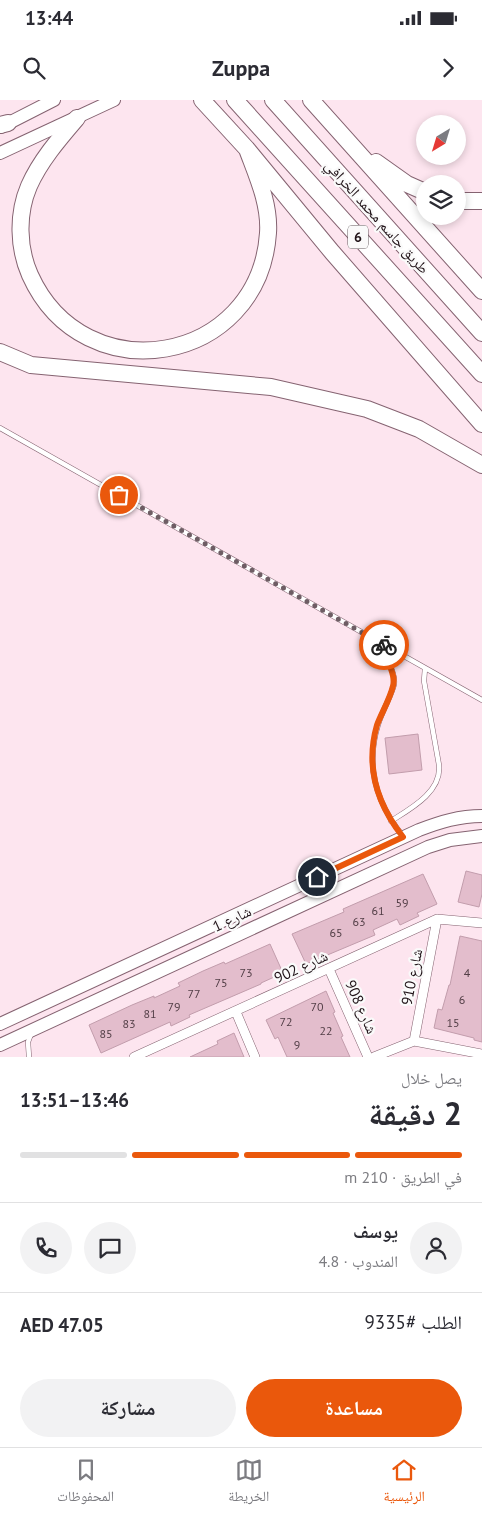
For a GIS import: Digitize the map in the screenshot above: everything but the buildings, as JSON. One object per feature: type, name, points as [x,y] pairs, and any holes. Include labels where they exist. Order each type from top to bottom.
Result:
[{"type":"highway","points":[[202,100],[247,149],[332,252],[482,424]]},
{"type":"highway","name":"طريق جاسم محمد الخرافي","points":[[235,100],[482,374]]},
{"type":"highway","name":"طريق جاسم محمد الخرافي","points":[[273,100],[482,333]]},
{"type":"highway","points":[[311,100],[482,291]]},
{"type":"highway","points":[[77,118],[44,160],[29,186],[21,211],[22,249],[33,281],[53,312],[87,337],[121,349],[159,350],[195,340],[222,324],[241,305],[250,292],[262,265],[268,232],[264,200],[247,149]]},
{"type":"highway","points":[[350,143],[407,184],[416,188]]},
{"type":"highway","points":[[466,201],[482,201]]},
{"type":"highway","points":[[0,352],[31,365],[271,387],[368,409],[419,429],[482,465]]},
{"type":"street","points":[[3,125],[54,100]]},
{"type":"street","points":[[0,153],[114,100]]},
{"type":"street","name":"شارع 1","points":[[0,1024],[403,837],[445,820],[482,816]]},
{"type":"street","name":"شارع 1","points":[[0,1045],[428,847],[450,840],[482,836]]},
{"type":"street","name":"شارع 902","points":[[134,1057],[437,919],[482,923]]},
{"type":"street","name":"شارع 910","points":[[414,1041],[437,919]]},
{"type":"street","points":[[171,965],[190,949],[211,937],[214,932],[213,924]]},
{"type":"street","name":"شارع 908","points":[[329,969],[368,1057]]},
{"type":"street","points":[[236,1012],[254,1057]]},
{"type":"street","points":[[414,1041],[482,1054]]},
{"type":"street","name":"شارع 908","points":[[374,1057],[414,1041]]},
{"type":"lane","points":[[0,428],[482,700]]},
{"type":"lane","points":[[390,649],[388,659],[393,671],[394,682],[378,725],[373,744],[372,764],[378,794],[391,821],[403,837]]},
{"type":"lane","points":[[391,821],[420,800],[436,782],[439,774],[439,760],[424,682],[425,668]]},
{"type":"lane","points":[[29,1057],[28,1042],[34,1029]]},
{"type":"way so far","points":[[119,495],[384,645]]},
{"type":"route","points":[[317,877],[403,837],[386,813],[378,794],[372,764],[375,734],[394,682],[393,671],[388,663],[390,649],[384,645]]}]
